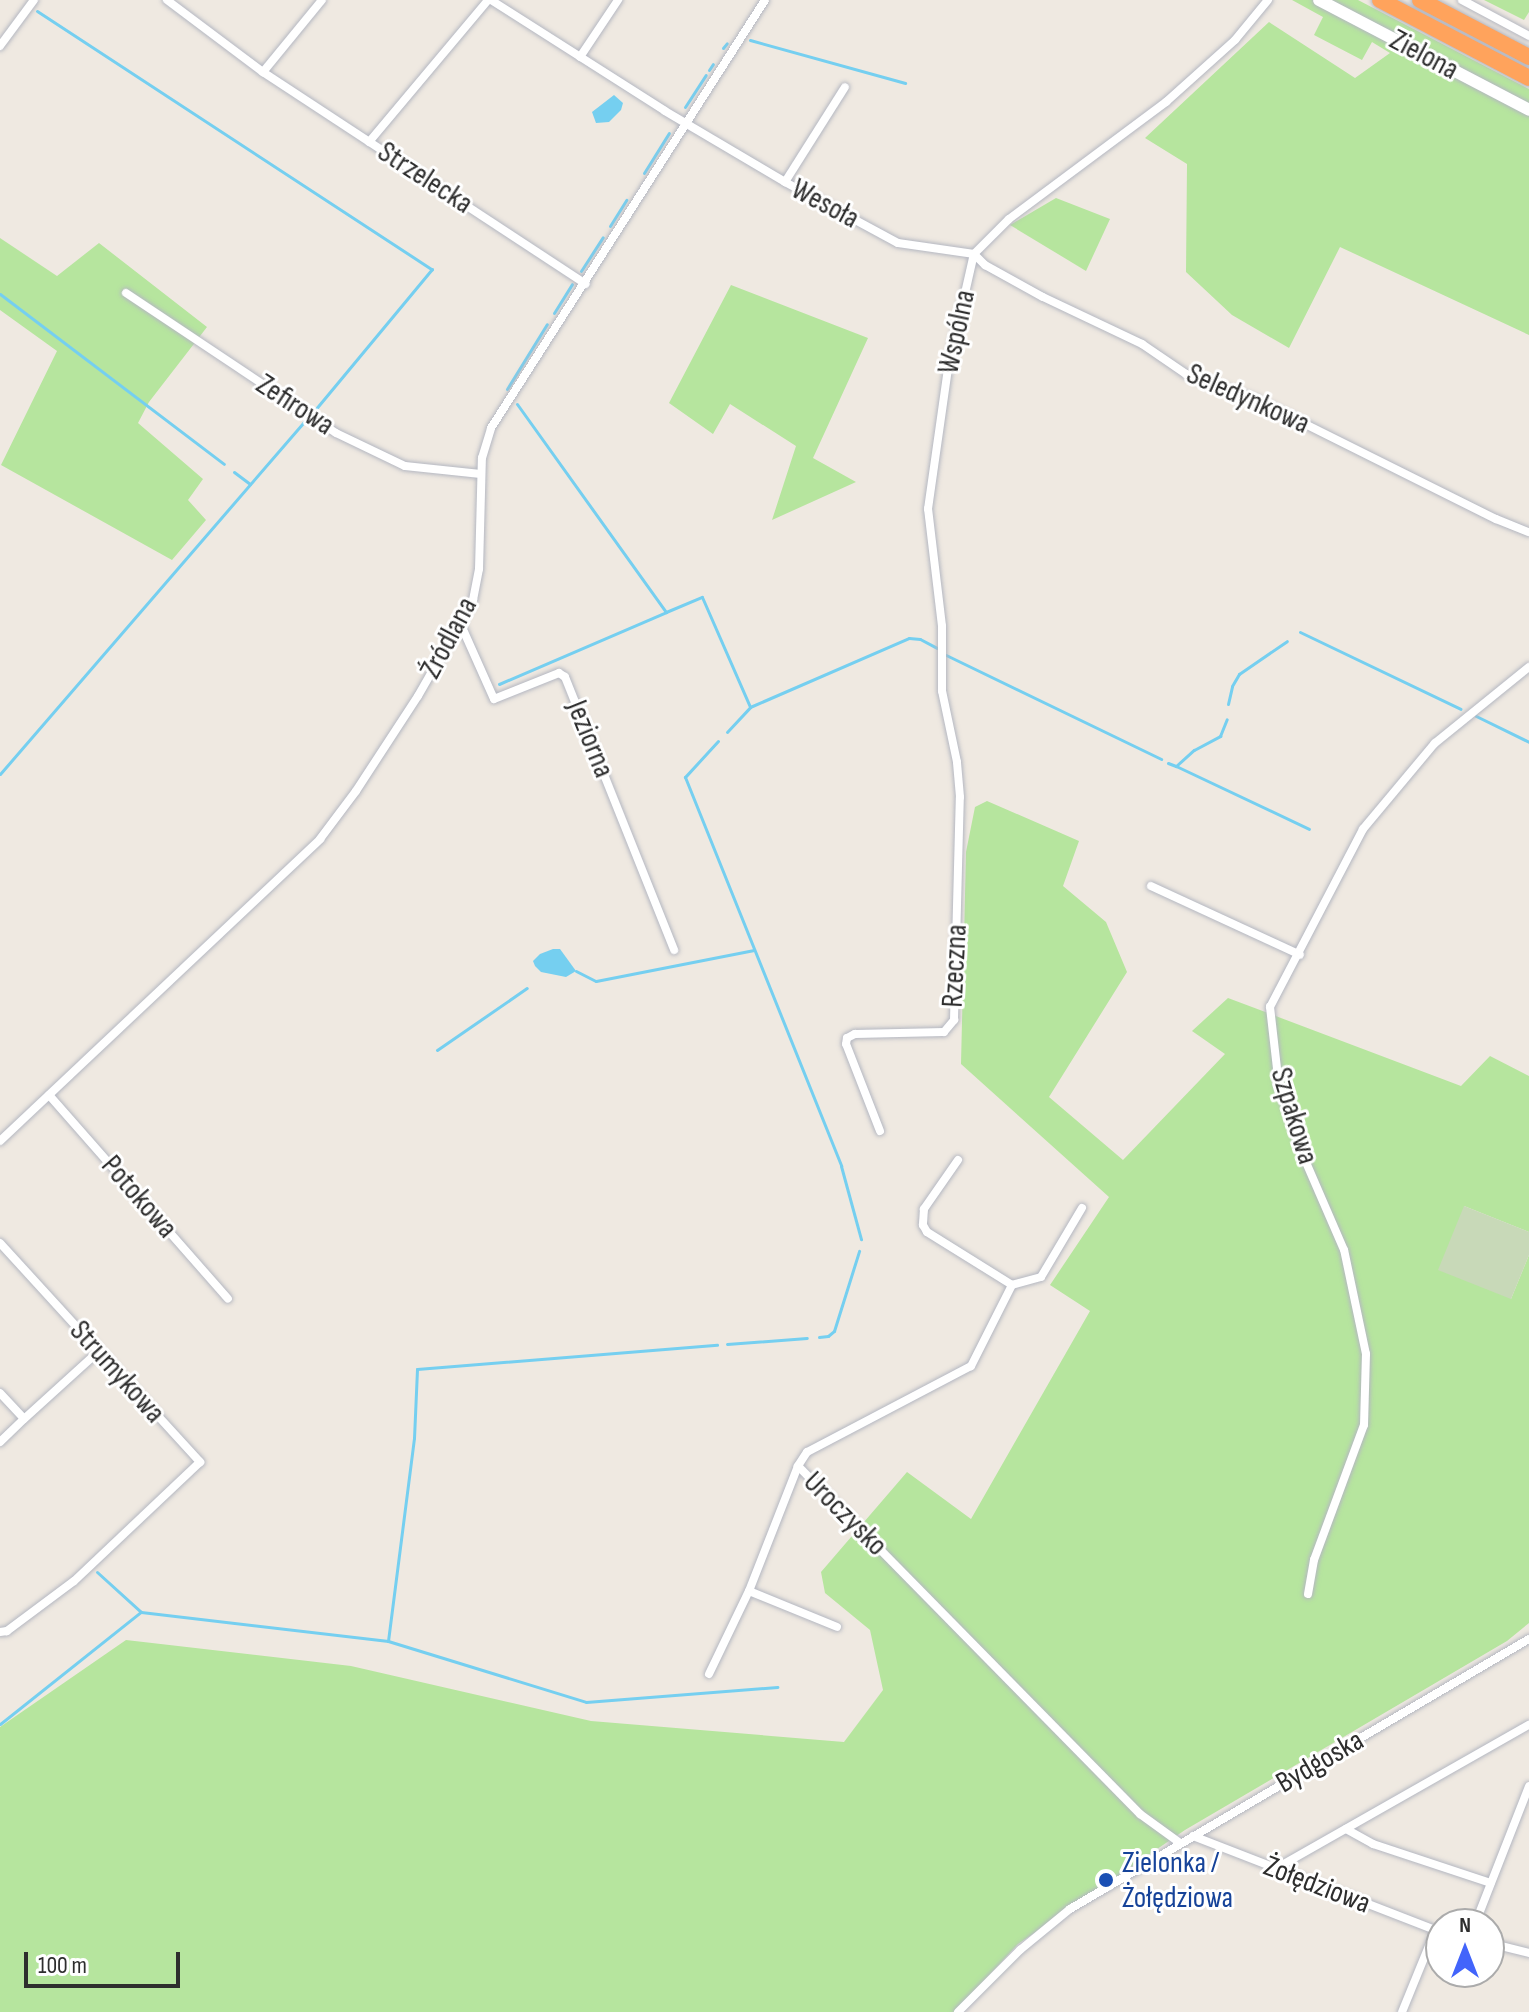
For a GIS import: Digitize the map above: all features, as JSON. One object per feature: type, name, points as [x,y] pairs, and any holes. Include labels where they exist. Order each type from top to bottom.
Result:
[{"type":"highway","points":[[1380,0],[1529,78]]},
{"type":"highway","points":[[1420,0],[1529,57]]},
{"type":"street","points":[[0,46],[34,0]]},
{"type":"street","name":"Strzelecka","points":[[167,0],[263,72],[586,284]]},
{"type":"street","points":[[263,72],[322,0]]},
{"type":"street","points":[[369,142],[490,0]]},
{"type":"street","name":"Wesoła","points":[[490,0],[687,124],[898,243],[974,254]]},
{"type":"street","points":[[580,57],[618,0]]},
{"type":"street","name":"Źródlana","points":[[0,1141],[328,831],[398,728],[461,625],[477,583],[481,474],[484,446],[491,428],[765,0]]},
{"type":"street","name":"Wspólna","points":[[960,797],[957,762],[942,691],[942,626],[928,509],[948,368],[974,254],[1019,211],[1166,102],[1235,40],[1268,0]]},
{"type":"street","name":"Zielona","points":[[1319,0],[1529,110]]},
{"type":"street","points":[[1462,0],[1529,36]]},
{"type":"street","points":[[785,182],[845,87]]},
{"type":"street","name":"Seledynkowa","points":[[974,254],[985,265],[1142,344],[1186,374],[1257,400],[1496,519],[1529,532]]},
{"type":"street","name":"Zefirowa","points":[[126,293],[336,433],[405,466],[481,474]]},
{"type":"street","name":"Jeziorna","points":[[461,625],[494,699],[559,673],[565,677],[674,950]]},
{"type":"street","name":"Szpakowa","points":[[1308,1594],[1314,1560],[1364,1425],[1366,1374],[1359,1314],[1344,1250],[1305,1160],[1279,1086],[1270,1007],[1300,955],[1363,829],[1400,780],[1435,743],[1529,667]]},
{"type":"street","name":"Rzeczna","points":[[880,1131],[846,1044],[847,1038],[855,1034],[944,1032],[954,1020],[960,797]]},
{"type":"street","points":[[1151,886],[1300,955]]},
{"type":"street","name":"Potokowa","points":[[49,1095],[228,1299]]},
{"type":"street","points":[[958,1160],[924,1209],[923,1225],[936,1238],[1012,1285],[1041,1277],[1082,1208]]},
{"type":"street","name":"Strumykowa","points":[[0,1243],[200,1462],[74,1581],[7,1631],[0,1632]]},
{"type":"street","name":"Uroczysko","points":[[1012,1285],[971,1366],[807,1452],[798,1466],[1140,1814],[1180,1843]]},
{"type":"street","points":[[0,1442],[98,1352]]},
{"type":"street","points":[[0,1393],[24,1419]]},
{"type":"street","points":[[709,1674],[749,1591],[798,1466]]},
{"type":"street","points":[[749,1591],[837,1627]]},
{"type":"street","name":"Bydgoska","points":[[958,2012],[1036,1936],[1111,1883],[1529,1639]]},
{"type":"street","points":[[1275,1869],[1529,1725]]},
{"type":"street","points":[[1481,1908],[1529,1786]]},
{"type":"street","points":[[1346,1829],[1373,1844],[1491,1883]]},
{"type":"street","name":"Żołędziowa","points":[[1193,1836],[1425,1927]]},
{"type":"street","points":[[1505,1947],[1529,1953]]},
{"type":"street","points":[[1402,2012],[1425,1961]]},
{"type":"green space","points":[[1292,0],[1358,0],[1529,89],[1529,335],[1340,247],[1289,348],[1232,315],[1186,272],[1187,164],[1145,138],[1269,22],[1355,78],[1390,53],[1372,42],[1362,60],[1314,35],[1323,17]]},
{"type":"green space","points":[[1484,0],[1529,0],[1529,12],[1524,20]]},
{"type":"green space","points":[[1056,198],[1110,219],[1086,271],[1010,225]]},
{"type":"green space","points":[[0,238],[57,276],[99,243],[207,327],[149,402],[138,423],[203,479],[188,500],[206,520],[172,560],[1,465],[57,351],[0,310]]},
{"type":"green space","points":[[731,285],[868,338],[813,458],[856,482],[772,520],[796,446],[730,404],[713,434],[669,403]]},
{"type":"green space","points":[[987,801],[1079,841],[1063,886],[1106,922],[1127,972],[1049,1097],[1123,1160],[1225,1054],[1192,1031],[1228,998],[1461,1086],[1490,1056],[1529,1076],[1529,1232],[1464,1206],[1511,1299],[1529,1255],[1529,1623],[1507,1641],[1185,1830],[1018,1944],[955,2012],[0,2012],[0,1727],[126,1640],[351,1666],[591,1721],[844,1742],[883,1690],[870,1630],[825,1593],[821,1572],[907,1472],[971,1519],[1090,1311],[1050,1285],[1109,1197],[961,1064],[966,852],[975,807]]},
{"type":"green space","points":[[1464,1206],[1529,1232],[1529,1255],[1511,1299],[1438,1270]]},
{"type":"water","points":[[614,95],[623,103],[621,110],[609,122],[596,123],[592,112]]},
{"type":"water","points":[[560,949],[576,971],[566,977],[541,972],[533,961],[540,954]]},
{"type":"waterway","points":[[37,11],[432,269],[315,410]]},
{"type":"waterway","points":[[750,40],[905,83]]},
{"type":"waterway","points":[[723,48],[727,43]]},
{"type":"waterway","points":[[709,70],[713,64]]},
{"type":"waterway","points":[[685,107],[706,75]]},
{"type":"waterway","points":[[644,173],[669,133]]},
{"type":"waterway","points":[[610,226],[626,200]]},
{"type":"waterway","points":[[581,271],[603,237]]},
{"type":"waterway","points":[[554,313],[572,284]]},
{"type":"waterway","points":[[0,294],[224,464]]},
{"type":"waterway","points":[[507,389],[547,324]]},
{"type":"waterway","points":[[517,404],[666,612],[702,597],[750,707]]},
{"type":"waterway","points":[[0,774],[306,420]]},
{"type":"waterway","points":[[234,472],[250,484]]},
{"type":"waterway","points":[[499,684],[666,612]]},
{"type":"waterway","points":[[1300,632],[1461,709]]},
{"type":"waterway","points":[[727,732],[750,707],[909,638],[920,639],[937,648]]},
{"type":"waterway","points":[[1228,704],[1232,686],[1239,674],[1287,641]]},
{"type":"waterway","points":[[946,655],[1161,759]]},
{"type":"waterway","points":[[1476,716],[1529,742]]},
{"type":"waterway","points":[[1168,763],[1176,766],[1194,750],[1220,736],[1227,719]]},
{"type":"waterway","points":[[718,741],[685,777],[841,1166],[861,1239]]},
{"type":"waterway","points":[[1176,766],[1309,829]]},
{"type":"waterway","points":[[576,971],[596,981],[754,950]]},
{"type":"waterway","points":[[437,1050],[527,988]]},
{"type":"waterway","points":[[819,1337],[828,1336],[834,1331],[859,1251]]},
{"type":"waterway","points":[[727,1344],[807,1338]]},
{"type":"waterway","points":[[0,1724],[141,1612],[388,1641],[414,1438],[417,1369],[717,1345]]},
{"type":"waterway","points":[[97,1572],[141,1612]]},
{"type":"waterway","points":[[388,1641],[586,1702],[777,1687]]},
{"type":"place","name":"Zielonka / Żołędziowa","points":[[1106,1880]]}]
